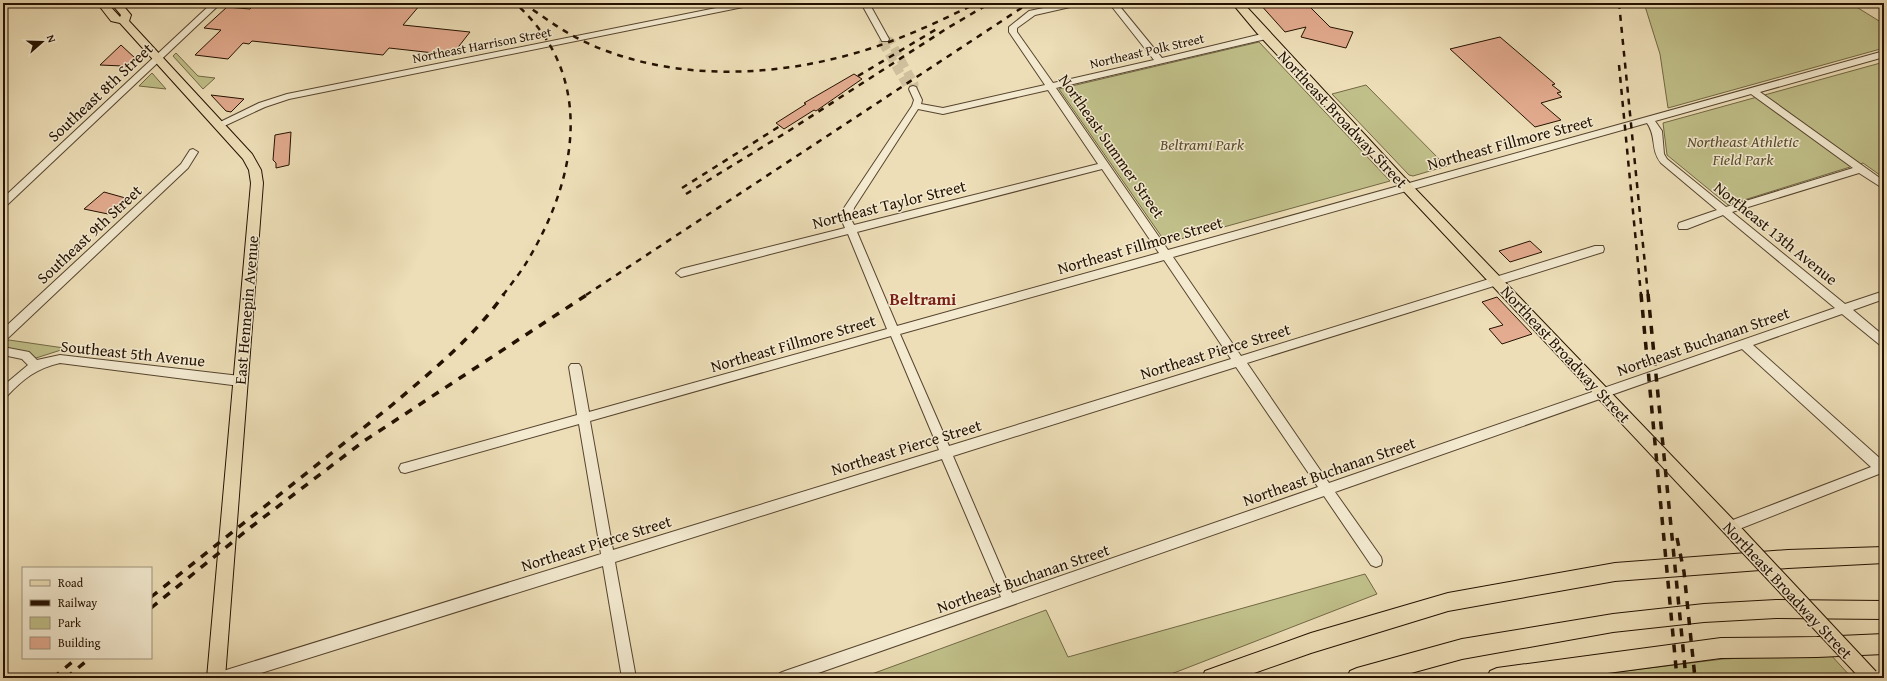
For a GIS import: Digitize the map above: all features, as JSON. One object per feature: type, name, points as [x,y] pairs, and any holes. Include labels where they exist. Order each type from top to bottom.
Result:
[{"type":"highway","points":[[1212,678],[1311,643],[1448,602],[1615,572],[1788,559],[1884,555]]},
{"type":"highway","points":[[1356,678],[1462,649],[1613,623],[1704,613],[1745,611],[1884,610]]},
{"type":"highway","points":[[1496,678],[1721,648],[1817,647],[1884,644]]},
{"type":"main road","name":"East Hennepin Avenue","points":[[102,3],[115,19],[124,21],[252,163],[257,183],[216,678]]},
{"type":"main road","points":[[116,3],[126,15],[124,21]]},
{"type":"main road","name":"Northeast Broadway Street","points":[[1228,3],[1263,34]]},
{"type":"main road","name":"Northeast Broadway Street","points":[[1237,3],[1263,34],[1870,678]]},
{"type":"street","name":"Southeast 8th Street","points":[[3,204],[217,3]]},
{"type":"street","name":"Northeast Harrison Street","points":[[219,125],[262,105],[287,97],[752,3]]},
{"type":"street","points":[[865,3],[885,39]]},
{"type":"street","name":"Northeast Summer Street","points":[[1079,3],[1032,13],[1012,30],[1376,561]]},
{"type":"street","points":[[1113,3],[1160,61]]},
{"type":"street","name":"Northeast Polk Street","points":[[916,106],[943,110],[954,109],[1160,61],[1263,34]]},
{"type":"street","name":"Northeast Fillmore Street","points":[[405,468],[1884,54]]},
{"type":"street","points":[[913,89],[918,100],[916,106],[849,208],[847,218],[850,230],[1009,601]]},
{"type":"street","points":[[1753,91],[1884,186]]},
{"type":"street","name":"Northeast 13th Avenue","points":[[1650,120],[1657,131],[1661,157],[1724,211],[1884,342]]},
{"type":"street","name":"Southeast 9th Street","points":[[3,336],[185,166],[194,152]]},
{"type":"street","name":"Northeast Taylor Street","points":[[681,273],[1105,165]]},
{"type":"street","points":[[1683,226],[1724,211],[1861,170]]},
{"type":"street","name":"Northeast Pierce Street","points":[[223,678],[1599,249]]},
{"type":"street","name":"Northeast Buchanan Street","points":[[785,678],[1746,345],[1884,295]]},
{"type":"street","points":[[1733,531],[1882,468],[1746,345]]},
{"type":"street","points":[[3,351],[25,355],[35,365],[21,374],[3,394]]},
{"type":"street","name":"Southeast 5th Avenue","points":[[35,365],[60,359],[240,381]]},
{"type":"street","points":[[575,367],[629,678]]},
{"type":"green space","name":"Northeast Athletic Field Park","points":[[1644,3],[1850,3],[1884,24],[1884,48],[1668,108],[1660,54]]},
{"type":"green space","name":"Beltrami Park","points":[[1259,42],[1390,181],[1166,243],[1059,89]]},
{"type":"green space","points":[[176,53],[198,76],[215,78],[203,89],[173,56]]},
{"type":"green space","name":"Northeast Athletic Field Park","points":[[1884,62],[1884,178],[1863,163],[1728,205],[1667,155],[1663,123]]},
{"type":"green space","points":[[152,73],[166,89],[139,86]]},
{"type":"green space","points":[[1366,85],[1447,166],[1413,176],[1409,175],[1332,94]]},
{"type":"green space","points":[[9,340],[64,348],[36,358],[3,346],[5,342]]},
{"type":"green space","points":[[1365,574],[1377,594],[1161,678],[861,678],[1046,610],[1068,657]]},
{"type":"green space","points":[[1830,654],[1852,678],[1568,678],[1723,659]]},
{"type":"building","points":[[256,3],[404,3],[420,5],[403,25],[470,32],[452,55],[389,48],[383,55],[252,41],[249,44],[243,43],[228,59],[195,55],[221,30],[204,28],[227,7],[250,9]]},
{"type":"building","points":[[1259,3],[1306,3],[1330,27],[1353,32],[1346,48],[1301,37],[1306,27],[1285,32]]},
{"type":"building","points":[[1500,37],[1555,84],[1552,85],[1561,92],[1557,93],[1562,97],[1541,103],[1561,120],[1535,127],[1450,49]]},
{"type":"building","points":[[121,45],[136,59],[123,66],[100,65]]},
{"type":"building","points":[[854,74],[862,79],[816,111],[814,110],[784,129],[776,123],[806,104],[804,103]]},
{"type":"building","points":[[211,95],[244,99],[231,112],[226,111]]},
{"type":"building","points":[[291,132],[289,165],[276,168],[276,163],[273,160],[275,135]]},
{"type":"building","points":[[104,192],[129,199],[119,209],[114,209],[108,214],[84,209]]},
{"type":"building","points":[[1530,241],[1542,252],[1510,262],[1499,251]]},
{"type":"building","points":[[1497,297],[1532,334],[1502,344],[1489,329],[1503,325],[1482,302]]},
{"type":"tunnel","points":[[885,39],[891,42],[914,84],[913,89],[908,87],[883,43],[885,39]]},
{"type":"railway","points":[[503,295],[525,264],[545,228],[558,195],[567,161],[571,127],[568,94],[558,62],[541,31],[515,3]]},
{"type":"railway","points":[[523,3],[579,39],[615,54],[653,64],[693,70],[733,72],[773,69],[813,63],[852,54],[889,42],[944,19],[977,3]]},
{"type":"railway","points":[[686,194],[787,132],[946,29],[990,3]]},
{"type":"railway","points":[[586,295],[1029,3]]},
{"type":"railway","points":[[1619,3],[1648,295]]},
{"type":"railway","points":[[858,76],[940,27]]},
{"type":"railway","points":[[1619,65],[1641,295]]},
{"type":"railway","points":[[682,188],[780,126]]},
{"type":"railway","points":[[152,596],[392,405],[452,353],[479,325],[504,294]]},
{"type":"railway","points":[[152,607],[251,527],[364,441],[588,294]]},
{"type":"railway","points":[[1641,294],[1677,678]]},
{"type":"railway","points":[[1648,294],[1686,678]]},
{"type":"railway","points":[[1677,538],[1684,572],[1695,678]]},
{"type":"railway","points":[[53,678],[76,659]]},
{"type":"railway","points":[[66,678],[89,659]]},
{"type":"district","name":"Beltrami","points":[[923,298]]}]
